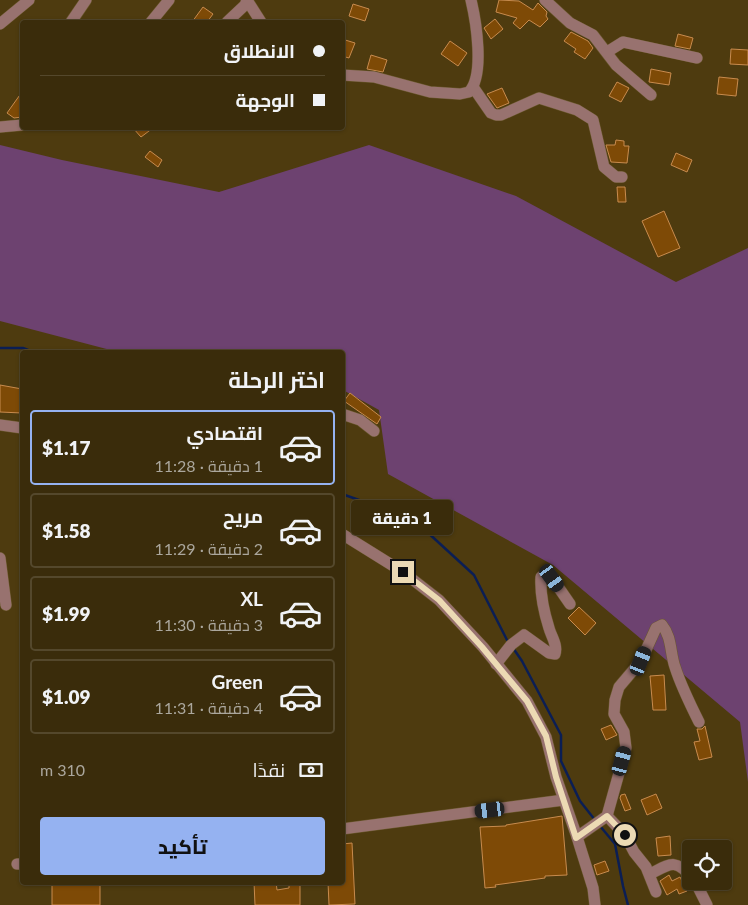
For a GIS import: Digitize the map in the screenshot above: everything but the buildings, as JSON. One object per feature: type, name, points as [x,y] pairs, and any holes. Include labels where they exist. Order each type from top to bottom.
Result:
[{"type":"street","points":[[0,24],[29,0]]},
{"type":"street","points":[[72,20],[86,0]]},
{"type":"street","points":[[153,20],[169,0]]},
{"type":"street","points":[[229,20],[247,0],[260,20]]},
{"type":"street","points":[[345,75],[374,77],[430,92],[466,93],[473,87],[478,60],[478,38],[471,0]]},
{"type":"street","points":[[545,0],[570,23],[594,35],[616,65],[650,95]]},
{"type":"street","points":[[607,52],[623,42],[697,58]]},
{"type":"street","points":[[473,87],[491,113],[496,116],[539,98],[577,110],[593,120],[604,167],[616,178],[622,177]]},
{"type":"street","points":[[0,127],[20,125]]},
{"type":"street","points":[[345,415],[360,420],[374,431]]},
{"type":"street","points":[[0,425],[20,428]]},
{"type":"street","points":[[345,536],[403,572],[439,600],[527,701],[546,736],[556,777],[594,888],[595,905]]},
{"type":"street","points":[[0,558],[6,605]]},
{"type":"street","points":[[496,664],[510,646],[524,635],[549,653],[554,654],[556,649],[548,627],[541,577],[545,574],[552,578],[570,604]]},
{"type":"street","points":[[576,838],[607,816],[626,748],[624,732],[614,714],[615,700],[620,686],[641,661],[656,628],[662,625],[668,632],[674,665],[699,722]]},
{"type":"street","points":[[345,828],[564,800]]},
{"type":"street","points":[[607,816],[625,835],[650,874],[656,892]]},
{"type":"street","points":[[650,874],[667,865],[675,864],[682,867]]},
{"type":"street","points":[[700,890],[707,905]]},
{"type":"shaded area","points":[[0,145],[62,160],[219,192],[369,145],[516,196],[676,282],[748,248],[748,782],[740,722],[553,565],[388,474],[379,410],[345,391],[345,350],[110,350],[0,321]]},
{"type":"waterway","points":[[0,348],[23,348],[28,350]]},
{"type":"waterway","points":[[345,495],[413,519],[474,575],[508,642]]},
{"type":"waterway","points":[[513,648],[522,661],[561,735],[561,761],[580,801],[595,820]]},
{"type":"waterway","points":[[600,826],[615,844],[628,905]]},
{"type":"route","points":[[403,572],[439,600],[482,647],[527,701],[546,736],[556,777],[576,838],[607,816],[625,835]]}]
